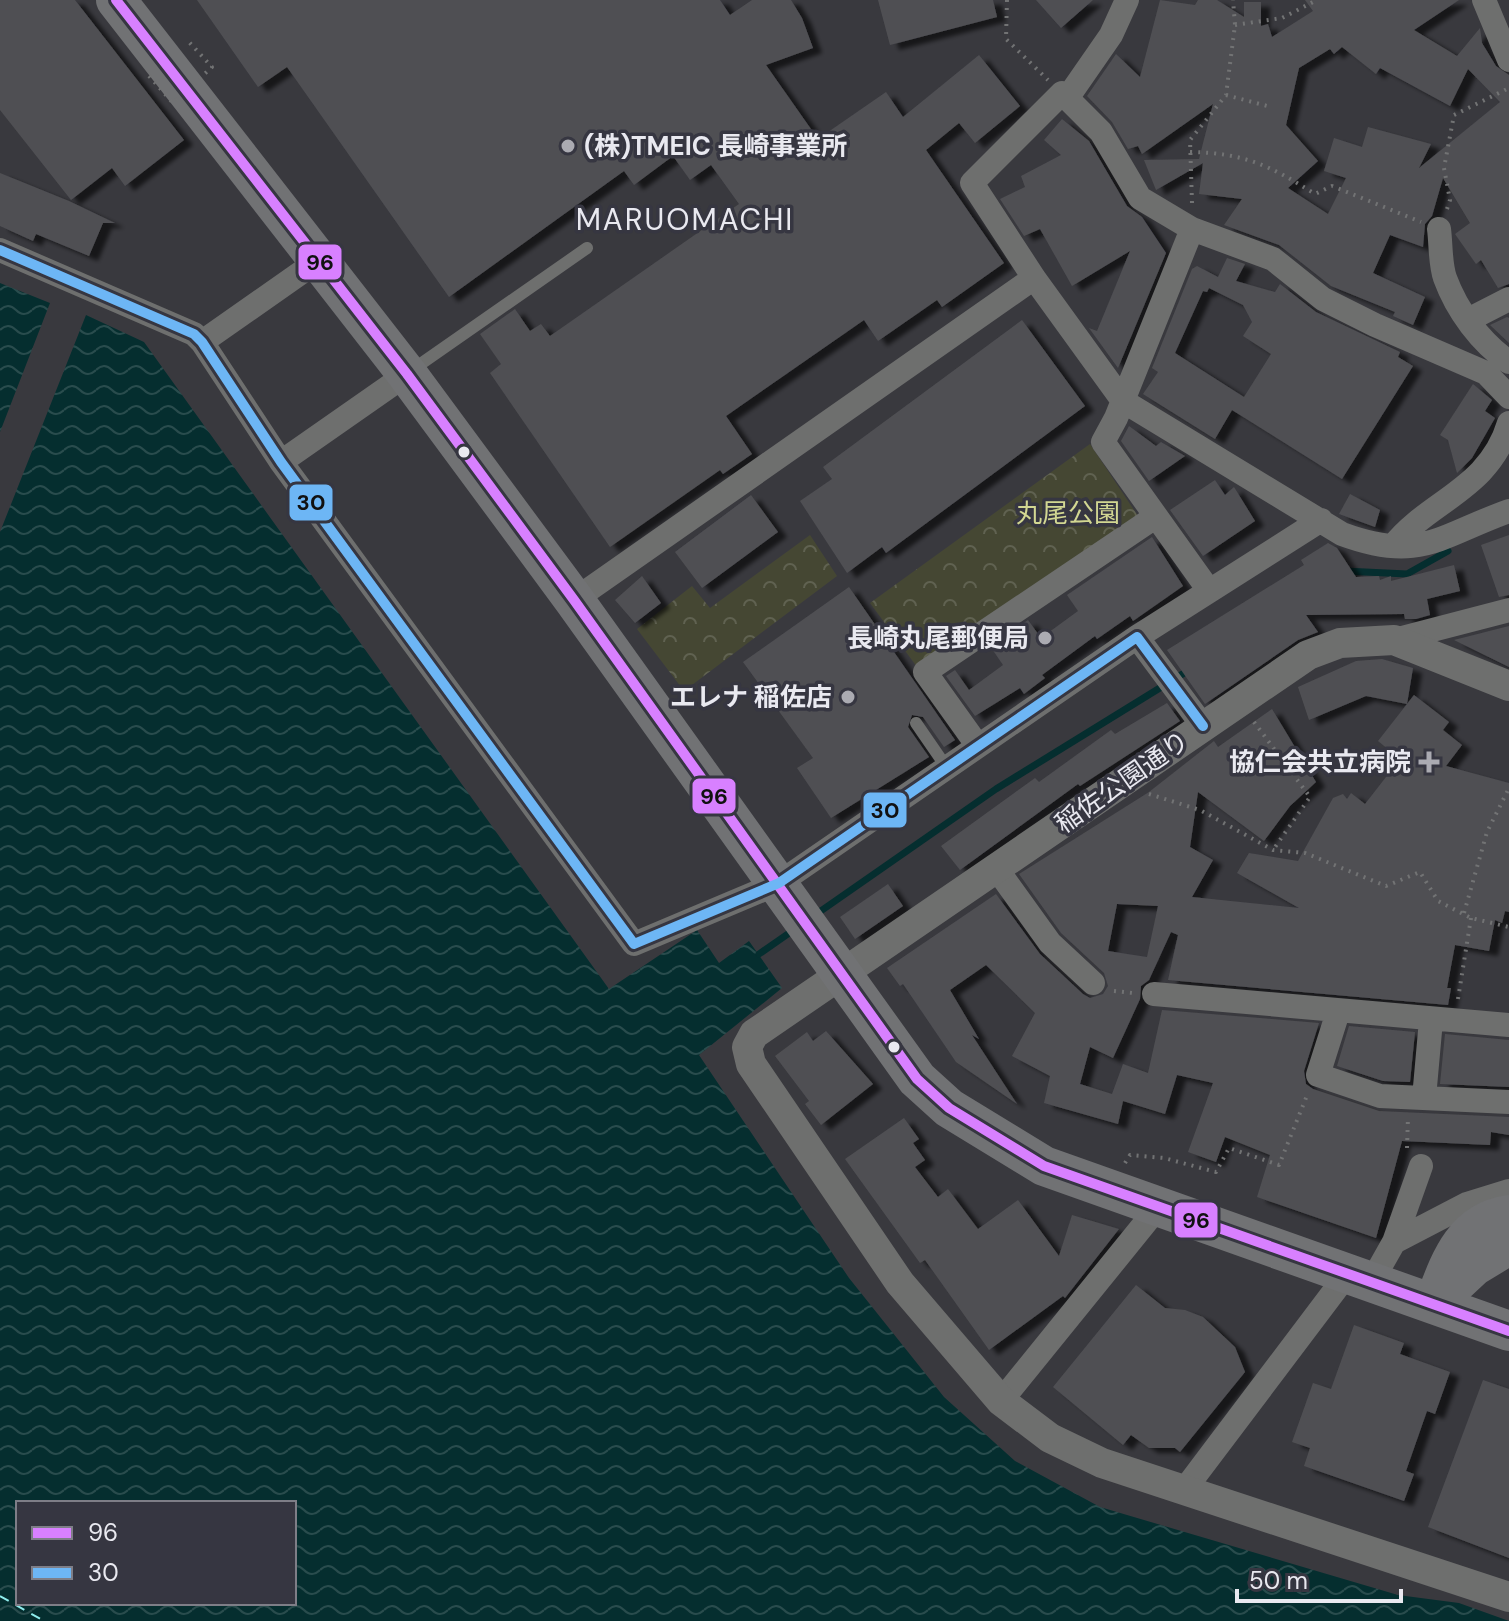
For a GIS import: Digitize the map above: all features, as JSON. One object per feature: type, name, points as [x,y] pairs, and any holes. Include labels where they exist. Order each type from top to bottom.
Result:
[{"type":"highway","points":[[116,0],[407,374],[574,600],[785,892],[893,1050],[917,1079],[949,1108],[1044,1166],[1509,1331]]},
{"type":"highway","points":[[1434,1304],[1455,1250],[1474,1229],[1493,1218],[1509,1215]]},
{"type":"highway","points":[[1434,1304],[1474,1266],[1509,1245]]},
{"type":"street","points":[[1127,0],[1111,35],[1065,95],[972,183],[1034,278],[1123,401],[1350,537],[1393,546],[1425,546],[1509,511]]},
{"type":"street","points":[[1484,0],[1509,60]]},
{"type":"street","points":[[1065,95],[1101,132],[1140,198],[1192,229],[1273,259],[1323,299],[1486,373],[1509,397]]},
{"type":"street","points":[[1192,229],[1123,401],[1103,442],[1208,589]]},
{"type":"street","points":[[1439,229],[1445,277],[1468,320],[1489,348],[1509,362]]},
{"type":"street","points":[[0,250],[194,334],[202,342],[281,462],[634,944],[785,892],[978,746],[1144,647],[1208,589],[1321,520]]},
{"type":"street","points":[[202,342],[319,260]]},
{"type":"street","points":[[574,600],[1034,278]]},
{"type":"street","points":[[1468,320],[1509,299]]},
{"type":"street","points":[[281,462],[407,374]]},
{"type":"street","points":[[1393,546],[1402,534],[1471,485],[1506,434],[1509,423]]},
{"type":"street","points":[[978,746],[925,672],[1155,517]]},
{"type":"street","points":[[1394,640],[1509,610]]},
{"type":"street","name":"稲佐公園通り","points":[[1509,686],[1394,640],[1340,643],[1308,655],[996,868],[834,964],[754,1034],[747,1047],[751,1064],[900,1283],[1001,1401],[1050,1438],[1102,1463],[1509,1597]]},
{"type":"street","points":[[1144,647],[1203,726]]},
{"type":"street","points":[[996,868],[1050,943],[1093,983]]},
{"type":"street","points":[[1154,994],[1509,1025]]},
{"type":"street","points":[[1338,1012],[1318,1075],[1373,1095],[1509,1102]]},
{"type":"street","points":[[1424,1098],[1443,1020]]},
{"type":"street","points":[[1394,1242],[1421,1166]]},
{"type":"street","points":[[1185,1489],[1360,1277],[1394,1242],[1467,1204],[1509,1191]]},
{"type":"street","points":[[1001,1401],[1159,1206]]},
{"type":"lane","points":[[407,374],[587,248]]},
{"type":"lane","points":[[916,723],[947,768]]},
{"type":"path","points":[[1007,0],[1006,39],[1065,95]]},
{"type":"path","points":[[1191,185],[1190,140],[1226,95],[1235,25],[1233,0]]},
{"type":"path","points":[[1235,25],[1282,18],[1317,0]]},
{"type":"path","points":[[149,76],[173,103],[212,67],[189,42]]},
{"type":"path","points":[[1190,152],[1232,153],[1271,166],[1315,194],[1332,186],[1439,229],[1450,200],[1444,168],[1454,115],[1509,88]]},
{"type":"path","points":[[1226,95],[1271,107]]},
{"type":"path","points":[[1239,702],[1310,797],[1273,850]]},
{"type":"path","points":[[1121,783],[1200,810],[1273,850],[1305,853],[1386,886],[1420,872],[1438,901],[1471,918],[1509,927]]},
{"type":"path","points":[[1464,914],[1487,832],[1509,788]]},
{"type":"path","points":[[1443,1020],[1471,918]]},
{"type":"path","points":[[1093,983],[1124,993],[1154,994]]},
{"type":"path","points":[[1130,1155],[1164,1158],[1216,1172],[1229,1148],[1279,1165],[1318,1075]]},
{"type":"green space","name":"丸尾公園","points":[[1090,444],[1138,516],[917,667],[870,603]]},
{"type":"green space","points":[[810,535],[837,576],[684,691],[637,629],[692,586],[710,608]]},
{"type":"water","points":[[0,283],[50,303],[0,432]]},
{"type":"water","points":[[86,315],[144,342],[609,989],[697,930],[719,963],[749,941],[782,988],[699,1055],[849,1278],[944,1397],[1015,1461],[1100,1507],[1398,1595],[1459,1603],[1509,1621],[0,1621],[0,532]]},
{"type":"building","points":[[0,0],[75,0],[184,140],[125,186],[112,168],[71,200],[0,110]]},
{"type":"building","points":[[197,0],[720,0],[730,15],[752,0],[791,0],[802,18],[813,48],[766,65],[818,139],[886,92],[903,117],[979,55],[1020,106],[975,143],[959,123],[926,150],[1004,263],[942,307],[937,300],[878,341],[864,320],[726,416],[752,454],[723,474],[720,470],[610,547],[490,373],[501,364],[480,334],[515,309],[530,331],[541,324],[550,336],[739,204],[711,165],[690,180],[673,156],[634,185],[624,171],[449,297],[287,67],[258,87]]},
{"type":"building","points":[[878,0],[993,0],[997,17],[890,45]]},
{"type":"building","points":[[1036,0],[1093,0],[1061,28]]},
{"type":"building","points":[[1160,0],[1195,5],[1198,0],[1217,0],[1244,17],[1244,2],[1261,2],[1261,26],[1268,24],[1272,37],[1313,11],[1305,0],[1459,0],[1414,30],[1457,56],[1480,28],[1482,43],[1496,66],[1509,75],[1509,284],[1498,288],[1481,260],[1476,264],[1455,234],[1470,223],[1443,178],[1432,216],[1425,224],[1423,247],[1390,235],[1373,273],[1425,297],[1413,325],[1393,316],[1395,312],[1331,286],[1279,245],[1224,225],[1242,199],[1199,194],[1203,163],[1156,190],[1144,160],[1199,159],[1213,104],[1142,154],[1138,146],[1128,149],[1112,122],[1087,96],[1116,54],[1140,77]],"holes":[[[1342,47],[1376,74],[1380,68],[1450,106],[1468,69],[1500,102],[1419,168],[1431,144],[1368,127],[1362,147],[1334,138],[1324,171],[1346,178],[1328,214],[1288,188],[1318,161],[1286,125],[1299,68],[1330,49],[1334,54]]]},
{"type":"building","points":[[1062,119],[1089,141],[1127,206],[1142,217],[1166,253],[1118,368],[1089,328],[1097,331],[1130,251],[1072,286],[1040,229],[1024,236],[1000,199],[1025,187],[1021,176],[1061,155],[1044,140]]},
{"type":"building","points":[[0,173],[115,223],[103,223],[89,256],[36,234],[33,241],[0,226]]},
{"type":"building","points":[[1227,258],[1245,264],[1236,281],[1275,292],[1280,284],[1316,312],[1400,352],[1398,357],[1413,366],[1342,479],[1232,410],[1215,439],[1143,394],[1158,372],[1152,368],[1192,269],[1197,266],[1218,277]],"holes":[[[1209,288],[1243,305],[1252,322],[1243,336],[1271,354],[1244,397],[1175,353],[1203,291],[1207,292]]]},
{"type":"building","points":[[1509,318],[1509,343],[1490,325]]},
{"type":"building","points":[[1022,320],[1085,406],[886,553],[882,547],[847,573],[800,501],[832,479],[823,467]]},
{"type":"building","points":[[1473,384],[1492,400],[1485,411],[1495,418],[1472,458],[1457,473],[1448,440],[1440,435]]},
{"type":"building","points":[[1129,426],[1156,446],[1161,442],[1185,456],[1149,481],[1121,441]]},
{"type":"building","points":[[1215,480],[1225,495],[1234,487],[1255,521],[1203,556],[1170,510]]},
{"type":"building","points":[[1350,494],[1380,510],[1375,527],[1339,514]]},
{"type":"building","points":[[751,495],[778,532],[702,588],[675,552]]},
{"type":"building","points":[[1509,535],[1509,595],[1499,597],[1481,545]]},
{"type":"building","points":[[1152,537],[1183,586],[1133,621],[1130,616],[1097,639],[1095,636],[1042,675],[1045,678],[1024,694],[1020,688],[975,716],[946,676],[955,670],[969,690],[1003,665],[990,646],[1028,620],[1041,638],[1078,611],[1067,595]]},
{"type":"building","points":[[1328,543],[1337,548],[1356,577],[1379,576],[1380,580],[1391,576],[1391,581],[1454,565],[1460,591],[1427,599],[1430,615],[1416,619],[1405,619],[1404,614],[1306,615],[1318,632],[1298,640],[1205,704],[1167,650],[1304,565],[1301,560]]},
{"type":"building","points":[[642,576],[661,603],[635,623],[615,600]]},
{"type":"building","name":"エレナ 稲佐店","points":[[849,587],[955,740],[944,747],[923,717],[912,715],[908,727],[929,757],[831,818],[797,768],[813,758],[743,662]]},
{"type":"building","points":[[1509,626],[1509,667],[1454,640]]},
{"type":"building","points":[[1382,659],[1413,668],[1407,704],[1366,696],[1309,720],[1298,687],[1356,661]]},
{"type":"building","points":[[1414,695],[1449,722],[1443,730],[1462,745],[1446,766],[1509,783],[1509,912],[1505,911],[1502,923],[1495,920],[1489,951],[1455,945],[1447,988],[1451,988],[1448,1005],[1168,980],[1178,935],[1171,932],[1149,980],[1141,986],[1140,999],[1113,1058],[1090,1047],[1080,1084],[1112,1094],[1123,1064],[1148,1073],[1162,1010],[1319,1023],[1304,1071],[1306,1084],[1313,1089],[1379,1111],[1509,1117],[1509,1135],[1491,1132],[1490,1145],[1402,1141],[1376,1238],[1257,1197],[1270,1155],[1225,1137],[1216,1162],[1188,1152],[1213,1083],[1177,1075],[1165,1114],[1123,1101],[1118,1124],[1044,1103],[1050,1076],[1012,1056],[1035,1013],[986,965],[950,990],[979,1039],[972,1035],[1017,1104],[956,1062],[903,984],[900,986],[887,968],[996,894],[1040,954],[1083,994],[1090,998],[1103,994],[1108,986],[1104,973],[1061,933],[1019,874],[1149,792],[1214,741],[1218,747],[1272,709],[1316,782],[1290,806],[1264,841],[1198,792],[1190,847],[1213,860],[1192,897],[1299,908],[1237,873],[1249,853],[1298,861],[1333,798],[1343,794],[1347,799],[1351,793],[1365,804],[1400,759],[1378,741]],"holes":[[[1117,904],[1158,906],[1147,957],[1108,951]]]},
{"type":"building","points":[[1167,703],[1180,721],[1080,786],[1078,784],[960,870],[941,846],[1035,778],[1039,782],[1111,730],[1115,734]]},
{"type":"building","points":[[888,884],[903,906],[855,939],[840,917]]},
{"type":"building","points":[[1349,1026],[1415,1032],[1410,1082],[1383,1081],[1337,1066]]},
{"type":"building","points":[[826,1031],[873,1084],[821,1125],[805,1104],[809,1101],[775,1056],[807,1032],[813,1041]]},
{"type":"building","points":[[1445,1034],[1509,1040],[1509,1087],[1440,1084]]},
{"type":"building","points":[[904,1118],[919,1139],[913,1143],[925,1160],[915,1167],[938,1197],[948,1189],[978,1229],[1018,1200],[1059,1256],[1072,1215],[1119,1229],[1065,1298],[1063,1296],[989,1350],[925,1260],[920,1263],[845,1159]]},
{"type":"building","points":[[1136,1285],[1165,1308],[1185,1310],[1203,1317],[1235,1347],[1245,1372],[1180,1452],[1175,1448],[1149,1448],[1131,1435],[1123,1445],[1053,1387]]},
{"type":"building","points":[[1354,1325],[1404,1343],[1400,1354],[1450,1372],[1435,1414],[1427,1411],[1406,1471],[1414,1474],[1404,1501],[1304,1466],[1310,1448],[1292,1442],[1313,1383],[1331,1389]]},
{"type":"building","points":[[1483,1380],[1509,1389],[1509,1558],[1428,1527]]},
{"type":"waterway","points":[[1344,571],[1407,574],[1448,551]]},
{"type":"waterway","points":[[815,915],[996,789],[1189,670]]},
{"type":"waterway","points":[[759,954],[795,929]]},
{"type":"ferry route","points":[[0,1596],[44,1621]]},
{"type":"transit line","name":"96","points":[[116,0],[407,374],[574,600],[917,1079],[949,1108],[1044,1166],[1509,1331]]},
{"type":"transit line","name":"30","points":[[0,250],[194,334],[202,342],[281,462],[634,944],[779,883],[1137,637],[1203,726]]},
{"type":"place","name":"(株)TMEIC 長崎事業所","points":[[568,146]]},
{"type":"place","name":"長崎丸尾郵便局","points":[[1045,638]]},
{"type":"place","name":"エレナ 稲佐店","points":[[848,697]]},
{"type":"place","name":"協仁会共立病院","points":[[1429,762]]},
{"type":"district","name":"MARUOMACHI","points":[[685,219]]}]
